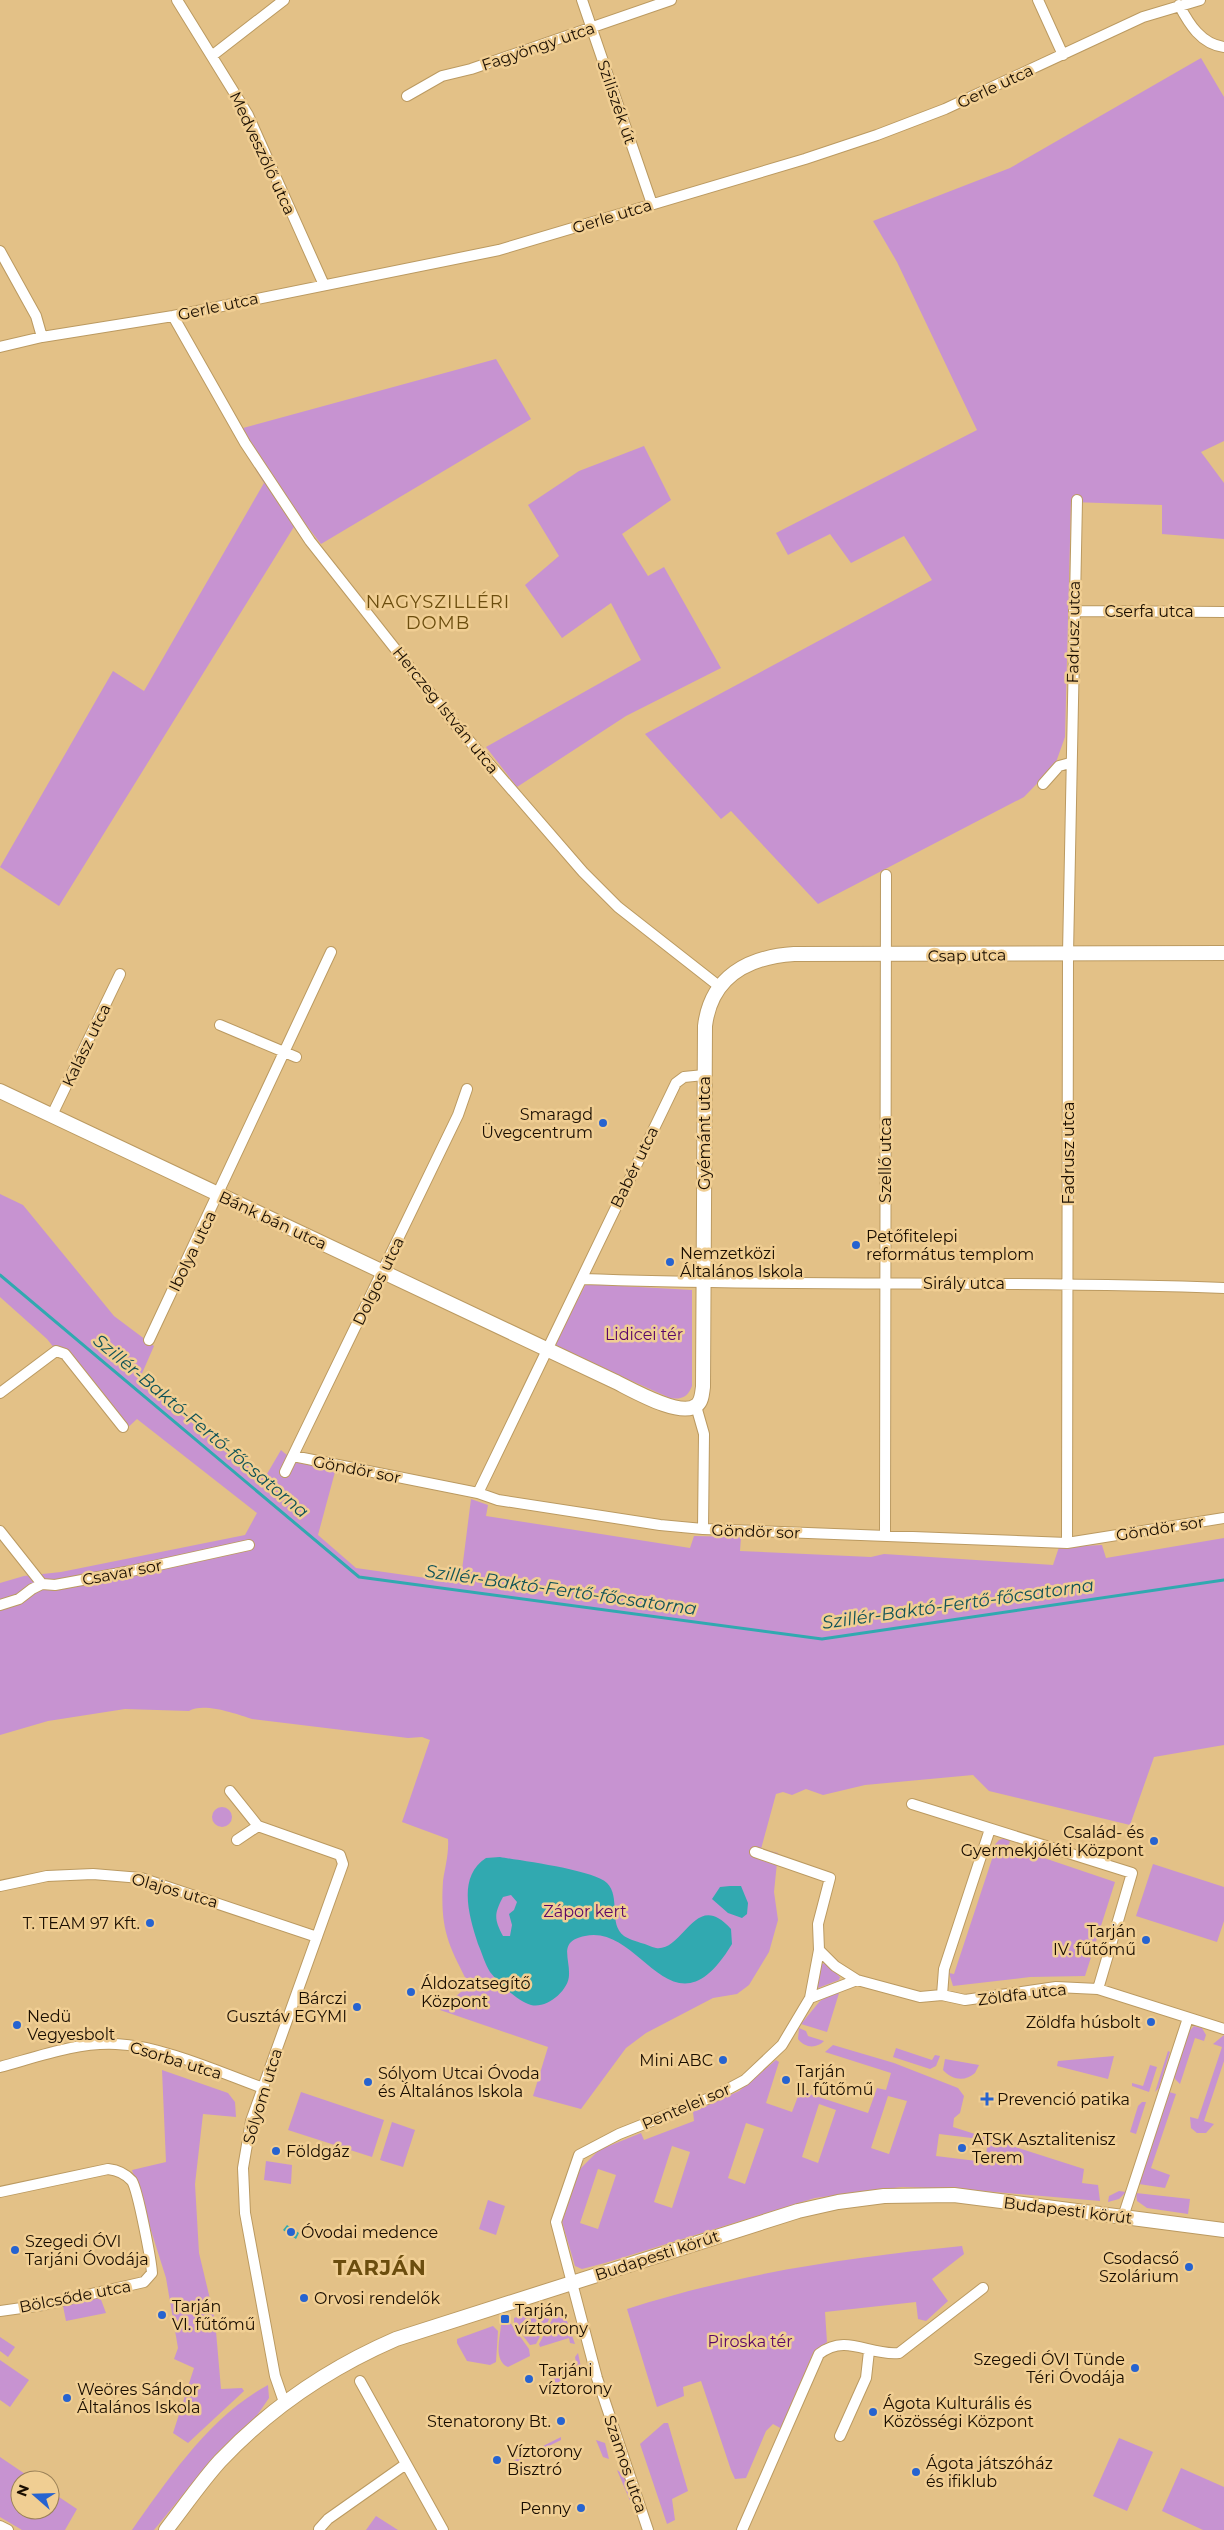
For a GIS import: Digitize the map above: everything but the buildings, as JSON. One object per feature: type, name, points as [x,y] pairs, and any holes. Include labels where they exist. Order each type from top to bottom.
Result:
[{"type":"street","name":"Medveszőlő utca","points":[[177,0],[213,55],[248,116],[324,285]]},
{"type":"street","points":[[213,55],[284,0]]},
{"type":"street","name":"Sziliszék út","points":[[582,0],[652,204]]},
{"type":"street","name":"Fagyöngy utca","points":[[407,96],[448,74],[471,69],[671,0]]},
{"type":"street","points":[[1038,0],[1063,54]]},
{"type":"street","name":"Gerle utca","points":[[0,347],[42,337],[173,316],[499,250],[804,159],[877,135],[946,108],[1143,17],[1200,0]]},
{"type":"street","points":[[1179,5],[1188,22],[1202,38],[1211,44],[1224,47]]},
{"type":"street","points":[[0,251],[36,316],[42,337]]},
{"type":"street","name":"Herczeg István utca","points":[[173,316],[244,443],[310,541],[453,722],[584,872],[618,907],[720,987]]},
{"type":"street","name":"Fadrusz utca","points":[[1067,1542],[1068,954],[1070,763],[1077,500]]},
{"type":"street","name":"Cserfa utca","points":[[1074,611],[1224,612]]},
{"type":"street","points":[[1043,784],[1059,766],[1070,763]]},
{"type":"street","name":"Szellő utca","points":[[885,1535],[886,875]]},
{"type":"street","name":"Ibolya utca","points":[[149,1340],[332,952]]},
{"type":"street","name":"Csap utca","points":[[720,987],[749,964],[771,956],[1224,953]]},
{"type":"street","name":"Kalász utca","points":[[52,1116],[120,974]]},
{"type":"street","name":"Gyémánt utca","points":[[703,1284],[706,1017],[709,1004],[720,987]]},
{"type":"street","points":[[220,1025],[296,1057]]},
{"type":"street","name":"Babér utca","points":[[582,1279],[625,1185],[676,1083],[684,1077],[704,1075]]},
{"type":"street","name":"Dolgos utca","points":[[285,1472],[458,1115],[467,1089]]},
{"type":"street","name":"Bánk bán utca","points":[[0,1091],[547,1349]]},
{"type":"street","points":[[478,1493],[547,1349],[582,1279],[703,1284],[703,1387],[701,1400],[696,1406],[684,1410],[669,1406],[547,1349]]},
{"type":"street","name":"Sirály utca","points":[[703,1284],[1068,1283],[1224,1288]]},
{"type":"street","points":[[0,1393],[56,1350],[65,1354],[123,1427]]},
{"type":"street","points":[[696,1406],[704,1434],[703,1529]]},
{"type":"street","name":"Göndör sor","points":[[293,1456],[478,1493],[498,1500],[660,1525],[703,1529],[1067,1542],[1224,1518]]},
{"type":"street","points":[[0,1531],[42,1584],[32,1589],[20,1599],[0,1605]]},
{"type":"street","name":"Csavar sor","points":[[42,1584],[55,1585],[131,1571],[249,1545]]},
{"type":"street","points":[[230,1791],[258,1826],[237,1840]]},
{"type":"street","points":[[912,1804],[1132,1874],[1098,1989]]},
{"type":"street","name":"Sólyom utca","points":[[258,1826],[340,1856],[344,1864],[316,1937],[252,2121],[243,2168],[244,2213],[274,2376],[284,2402]]},
{"type":"street","points":[[942,1995],[944,1969],[990,1829]]},
{"type":"street","name":"Pentelei sor","points":[[572,2282],[556,2222],[579,2155],[619,2134],[717,2095],[745,2080],[782,2044],[810,1998],[819,1950],[818,1924],[830,1878],[754,1852]]},
{"type":"street","name":"Olajos utca","points":[[0,1886],[47,1876],[93,1874],[141,1878],[316,1937]]},
{"type":"street","name":"Zöldfa utca","points":[[819,1950],[836,1966],[857,1980],[920,1996],[942,1995],[966,2000],[1056,1987],[1098,1989],[1224,2029]]},
{"type":"street","points":[[810,1998],[857,1980]]},
{"type":"street","points":[[1122,2217],[1188,2018]]},
{"type":"street","name":"Csorba utca","points":[[0,2067],[87,2045],[115,2043],[159,2052],[263,2088]]},
{"type":"street","name":"Bölcsőde utca","points":[[0,2192],[108,2168],[125,2174],[135,2188],[152,2273],[144,2282],[43,2305],[0,2311]]},
{"type":"street","name":"Budapesti körút","points":[[166,2530],[220,2461],[284,2402],[341,2365],[396,2339],[798,2211],[838,2202],[884,2196],[954,2195],[1224,2230]]},
{"type":"street","name":"Szamos utca","points":[[572,2282],[597,2378],[648,2530]]},
{"type":"street","points":[[742,2530],[819,2354],[835,2345],[854,2345],[868,2351],[886,2355],[899,2353],[984,2288]]},
{"type":"street","points":[[840,2436],[866,2378],[868,2351]]},
{"type":"street","points":[[360,2381],[443,2530]]},
{"type":"street","points":[[319,2530],[328,2519],[406,2464]]},
{"type":"street","points":[[0,2526],[8,2530]]},
{"type":"green space","points":[[1201,58],[1224,97],[1224,441],[1201,452],[1224,483],[1224,539],[1162,534],[1162,505],[1071,502],[1065,737],[1055,765],[1024,797],[818,904],[731,811],[721,819],[645,734],[932,580],[904,536],[851,563],[830,534],[788,555],[776,533],[977,430],[897,262],[873,221],[1010,168]]},
{"type":"green space","points":[[496,359],[531,419],[321,544],[300,517],[59,906],[0,867],[113,671],[144,691],[264,483],[232,431]]},
{"type":"green space","points":[[644,446],[671,500],[622,534],[648,576],[664,567],[721,668],[626,716],[517,787],[486,747],[641,660],[611,603],[562,638],[525,585],[559,556],[528,505],[579,471]]},
{"type":"green space","name":"Zápor kert","points":[[0,1194],[23,1205],[114,1316],[154,1346],[140,1378],[264,1479],[281,1450],[294,1459],[308,1465],[339,1469],[335,1472],[318,1535],[356,1568],[447,1581],[461,1578],[471,1499],[488,1505],[486,1516],[690,1548],[694,1536],[741,1537],[740,1551],[871,1557],[884,1554],[1053,1565],[1059,1547],[1102,1545],[1106,1558],[1224,1538],[1224,1745],[1154,1757],[1130,1825],[989,1791],[973,1775],[865,1785],[823,1795],[806,1789],[792,1795],[783,1792],[776,1794],[761,1849],[778,1853],[774,1892],[778,1920],[769,1952],[749,1985],[737,1994],[713,1998],[646,2033],[626,2048],[581,2109],[533,2096],[548,2047],[440,2010],[469,1985],[451,1947],[444,1925],[442,1898],[448,1839],[402,1822],[430,1740],[422,1737],[408,1738],[252,1719],[211,1708],[189,1711],[125,1709],[48,1721],[0,1735],[0,1583],[24,1576],[61,1572],[245,1535],[257,1513],[137,1419],[122,1433],[47,1339],[0,1297]]},
{"type":"green space","name":"Lidicei tér","points":[[586,1284],[692,1290],[692,1386],[686,1395],[678,1399],[670,1398],[553,1346]]},
{"type":"green space","points":[[218,1807],[226,1807],[232,1813],[232,1821],[226,1827],[218,1827],[212,1821],[212,1813]]},
{"type":"green space","points":[[1005,1838],[1010,1840],[1009,1846],[1115,1882],[1085,1976],[1030,1977],[953,1986],[949,1973],[954,1974],[994,1853],[989,1851],[999,1840]]},
{"type":"green space","points":[[1153,1864],[1224,1887],[1224,1921],[1217,1942],[1136,1916]]},
{"type":"green space","points":[[825,1963],[840,1977],[839,1980],[818,1988],[822,1964]]},
{"type":"green space","points":[[840,1990],[827,2032],[801,2024],[820,2001]]},
{"type":"green space","points":[[1194,2026],[1202,2028],[1206,2035],[1204,2041],[1195,2038],[1180,2084],[1175,2079],[1175,2074],[1189,2031]]},
{"type":"green space","points":[[799,2028],[806,2031],[808,2036],[824,2041],[818,2045],[807,2046],[798,2039]]},
{"type":"green space","points":[[1224,2035],[1224,2061],[1204,2121],[1214,2124],[1206,2133],[1197,2133],[1191,2128],[1190,2117],[1198,2119],[1222,2047],[1213,2044]]},
{"type":"green space","points":[[833,2045],[894,2063],[958,2088],[964,2096],[960,2113],[954,2118],[953,2127],[1084,2169],[1082,2183],[1098,2185],[1100,2201],[959,2189],[902,2187],[815,2198],[605,2263],[582,2269],[575,2266],[562,2222],[580,2169],[599,2150],[641,2133],[644,2140],[694,2121],[693,2112],[739,2091],[776,2060],[779,2062],[766,2103],[792,2112],[800,2091],[868,2113],[877,2088],[886,2090],[891,2073],[825,2052]],"holes":[[[888,2096],[907,2101],[889,2154],[871,2148]],[[819,2104],[836,2110],[818,2163],[802,2157]],[[746,2123],[764,2129],[745,2184],[728,2178]],[[939,2134],[988,2140],[985,2162],[936,2156]],[[672,2146],[690,2152],[672,2208],[654,2202]],[[598,2169],[616,2175],[598,2229],[580,2223]]]},
{"type":"green space","points":[[896,2048],[932,2060],[935,2055],[940,2056],[936,2066],[930,2069],[893,2057]]},
{"type":"green space","points":[[1168,2051],[1170,2052],[1159,2088],[1155,2092]]},
{"type":"green space","points":[[1114,2056],[1108,2079],[1057,2066],[1058,2061]]},
{"type":"green space","points":[[945,2059],[979,2065],[971,2076],[959,2079],[950,2076],[943,2070]]},
{"type":"green space","points":[[1150,2065],[1157,2067],[1149,2092],[1132,2086],[1132,2083],[1143,2086]]},
{"type":"green space","points":[[162,2070],[228,2093],[235,2102],[236,2117],[203,2114],[195,2184],[199,2253],[215,2320],[221,2389],[242,2388],[244,2391],[188,2443],[173,2433],[194,2368],[174,2359],[178,2348],[166,2278],[132,2170],[166,2162]]},
{"type":"green space","points":[[301,2092],[384,2120],[372,2157],[288,2130]]},
{"type":"green space","points":[[1169,2092],[1176,2094],[1151,2168],[1170,2175],[1165,2188],[1139,2184]]},
{"type":"green space","points":[[1142,2102],[1146,2102],[1136,2134],[1130,2132],[1138,2106]]},
{"type":"green space","points":[[392,2122],[415,2130],[403,2167],[380,2160]]},
{"type":"green space","points":[[266,2161],[292,2165],[291,2184],[264,2180]]},
{"type":"green space","points":[[1119,2191],[1126,2192],[1119,2199],[1108,2202],[1109,2196]]},
{"type":"green space","points":[[1136,2193],[1190,2199],[1188,2214],[1147,2208],[1137,2201]]},
{"type":"green space","points":[[488,2200],[505,2206],[496,2235],[479,2229]]},
{"type":"green space","name":"Piroska tér","points":[[962,2246],[964,2254],[932,2279],[948,2301],[926,2321],[918,2319],[916,2302],[825,2312],[827,2342],[812,2355],[782,2429],[773,2424],[766,2431],[746,2478],[735,2479],[701,2381],[683,2387],[684,2396],[657,2407],[627,2309],[669,2296],[793,2268]]},
{"type":"green space","points":[[100,2297],[106,2313],[66,2321],[63,2306]]},
{"type":"green space","points":[[550,2305],[554,2307],[554,2310],[536,2344],[530,2345],[514,2324],[514,2318]]},
{"type":"green space","points":[[563,2310],[575,2344],[570,2343],[569,2338],[540,2347],[539,2344],[555,2314]]},
{"type":"green space","points":[[509,2321],[529,2349],[530,2356],[508,2367],[500,2359],[498,2349],[501,2325]]},
{"type":"green space","points":[[493,2326],[498,2331],[496,2362],[490,2365],[467,2361],[457,2343],[457,2339]]},
{"type":"green space","points":[[0,2337],[15,2347],[8,2357],[0,2351]]},
{"type":"green space","points":[[578,2353],[581,2367],[579,2370],[557,2383],[551,2381],[547,2371],[576,2362],[575,2357]]},
{"type":"green space","points":[[0,2360],[29,2380],[10,2407],[0,2400]]},
{"type":"green space","points":[[268,2385],[269,2398],[256,2417],[219,2451],[154,2530],[132,2530],[176,2469],[209,2431],[227,2413]]},
{"type":"green space","points":[[664,2423],[668,2423],[688,2491],[672,2499],[675,2520],[667,2524],[640,2444]]},
{"type":"green space","points":[[561,2437],[561,2440],[515,2463],[513,2461]]},
{"type":"green space","points":[[1119,2438],[1153,2452],[1127,2511],[1093,2496]]},
{"type":"green space","points":[[596,2440],[605,2443],[609,2459],[603,2457]]},
{"type":"green space","points":[[0,2457],[19,2470],[10,2470],[10,2520],[60,2520],[60,2498],[77,2509],[65,2530],[22,2530],[0,2517]]},
{"type":"green space","points":[[1181,2468],[1224,2487],[1224,2530],[1203,2530],[1162,2511]]},
{"type":"green space","points":[[617,2470],[628,2478],[634,2500],[631,2503]]},
{"type":"green space","points":[[376,2516],[398,2530],[366,2530]]},
{"type":"water","points":[[500,1857],[540,1864],[573,1870],[600,1878],[611,1889],[619,1931],[628,1938],[652,1947],[666,1947],[699,1918],[708,1915],[719,1918],[731,1929],[732,1944],[711,1972],[692,1983],[674,1982],[657,1972],[624,1946],[605,1937],[585,1936],[577,1938],[568,1946],[569,1975],[565,1987],[550,2001],[544,2004],[531,2005],[514,1996],[490,1972],[478,1944],[471,1921],[468,1886],[477,1866],[486,1858]],"holes":[[[511,1895],[517,1902],[514,1910],[509,1914],[512,1925],[510,1936],[503,1936],[496,1916],[498,1908],[503,1897]]]},
{"type":"water","points":[[741,1886],[748,1903],[747,1914],[742,1918],[728,1913],[712,1899],[720,1887]]},
{"type":"water","name":"Óvodai medence","points":[[287,2225],[299,2233],[296,2239],[283,2230]]},
{"type":"waterway","name":"Szillér-Baktó-Fertő-főcsatorna","points":[[0,1275],[359,1577],[822,1639],[1224,1580]]},
{"type":"place","name":"Smaragd Üvegcentrum","points":[[603,1123]]},
{"type":"place","name":"Petőfitelepi református templom","points":[[856,1245]]},
{"type":"place","name":"Nemzetközi Általános Iskola","points":[[670,1262]]},
{"type":"place","name":"Család- és Gyermekjóléti Központ","points":[[1154,1841]]},
{"type":"place","name":"T. TEAM 97 Kft.","points":[[150,1923]]},
{"type":"place","name":"Tarján IV. fűtőmű","points":[[1146,1940]]},
{"type":"place","name":"Áldozatsegítő Központ","points":[[411,1992]]},
{"type":"place","name":"Bárczi Gusztáv EGYMI","points":[[357,2007]]},
{"type":"place","name":"Zöldfa húsbolt","points":[[1151,2022]]},
{"type":"place","name":"Nedü Vegyesbolt","points":[[17,2025]]},
{"type":"place","name":"Mini ABC","points":[[723,2060]]},
{"type":"place","name":"Tarján II. fűtőmű","points":[[786,2080]]},
{"type":"place","name":"Sólyom Utcai Óvoda és Általános Iskola","points":[[368,2082]]},
{"type":"place","name":"Prevenció patika","points":[[987,2099]]},
{"type":"place","name":"ATSK Asztalitenisz Terem","points":[[962,2148]]},
{"type":"place","name":"Földgáz","points":[[276,2151]]},
{"type":"place","name":"Óvodai medence","points":[[291,2232]]},
{"type":"place","name":"Szegedi ÓVI Tarjáni Óvodája","points":[[15,2250]]},
{"type":"place","name":"Csodacső Szolárium","points":[[1189,2267]]},
{"type":"place","name":"Orvosi rendelők","points":[[304,2298]]},
{"type":"place","name":"Tarján VI. fűtőmű","points":[[162,2315]]},
{"type":"place","name":"Tarján, víztorony","points":[[505,2319]]},
{"type":"place","name":"Szegedi ÓVI Tünde Téri Óvodája","points":[[1135,2368]]},
{"type":"place","name":"Tarjáni víztorony","points":[[529,2379]]},
{"type":"place","name":"Weöres Sándor Általános Iskola","points":[[67,2398]]},
{"type":"place","name":"Ágota Kulturális és Közösségi Központ","points":[[873,2412]]},
{"type":"place","name":"Stenatorony Bt.","points":[[561,2421]]},
{"type":"place","name":"Víztorony Bisztró","points":[[497,2460]]},
{"type":"place","name":"Ágota játszóház és ifiklub","points":[[916,2472]]},
{"type":"place","name":"Penny","points":[[581,2508]]},
{"type":"district","name":"NAGYSZILLÉRI DOMB","points":[[438,612]]},
{"type":"district","name":"TARJÁN","points":[[380,2268]]}]
